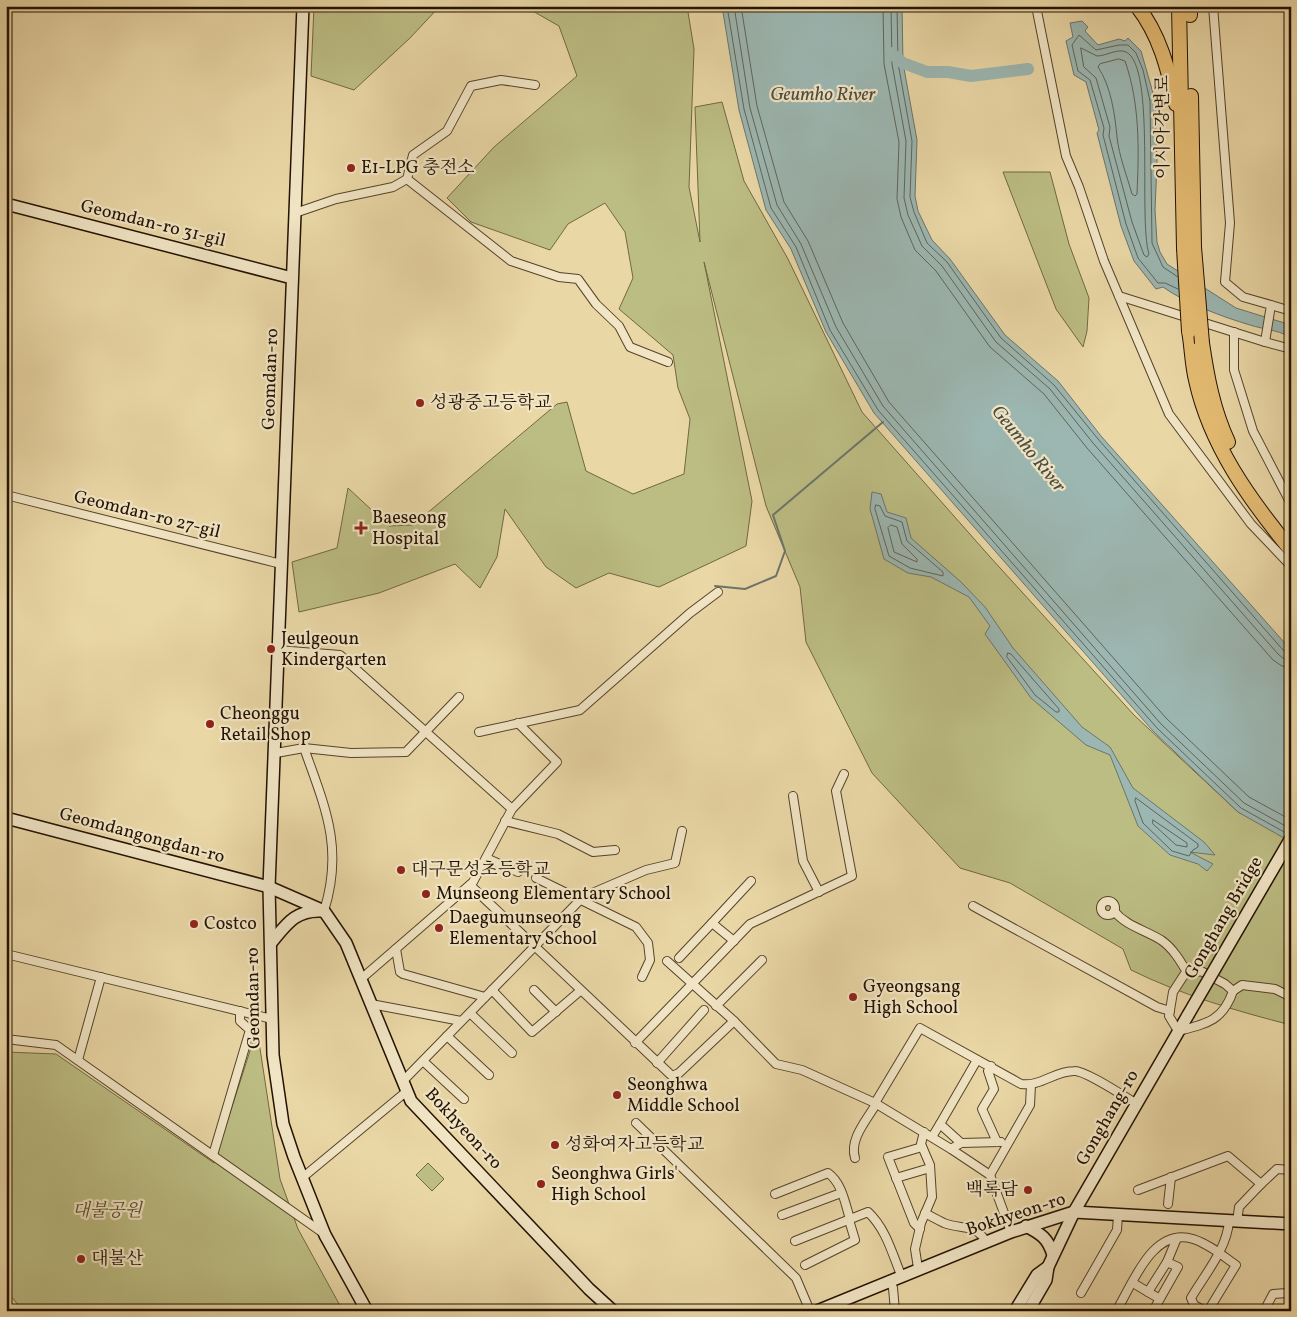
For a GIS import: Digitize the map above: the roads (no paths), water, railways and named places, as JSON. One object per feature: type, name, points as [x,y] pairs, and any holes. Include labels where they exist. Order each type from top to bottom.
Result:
[{"type":"highway","points":[[1137,6],[1150,24],[1159,42],[1182,127]]},
{"type":"highway","name":"이시아강변로","points":[[1187,8],[1182,127],[1189,248]]},
{"type":"highway","name":"이시아강변로","points":[[1187,8],[1189,248]]},
{"type":"highway","points":[[1189,248],[1189,331],[1196,380],[1209,424],[1254,505],[1291,550]]},
{"type":"highway","points":[[1189,248],[1207,378],[1220,426],[1244,475],[1291,538]]},
{"type":"main road","name":"Geomdan-ro","points":[[303,6],[281,564],[276,753],[269,887],[273,1055],[282,1124],[325,1234],[367,1311]]},
{"type":"main road","name":"Geomdan-ro 31-gil","points":[[6,204],[292,278]]},
{"type":"main road","name":"Geomdangongdan-ro","points":[[6,818],[269,887]]},
{"type":"main road","name":"Gonghang Bridge","points":[[1188,1015],[1291,838]]},
{"type":"main road","points":[[269,887],[324,911]]},
{"type":"main road","points":[[270,943],[290,920],[308,910],[324,911]]},
{"type":"main road","name":"Bokhyeon-ro","points":[[324,911],[346,943],[405,1086],[418,1108],[613,1311]]},
{"type":"main road","name":"Gonghang-ro","points":[[1028,1311],[1046,1280],[1048,1267],[1074,1212],[1188,1015]]},
{"type":"main road","name":"Bokhyeon-ro","points":[[817,1311],[918,1268],[1026,1226],[1074,1212],[1291,1224]]},
{"type":"main road","points":[[1026,1226],[1043,1235],[1049,1241],[1053,1255]]},
{"type":"main road","name":"Gonghang-ro","points":[[1016,1311],[1037,1275],[1048,1267]]},
{"type":"street","points":[[1036,6],[1066,156],[1119,296],[1169,414],[1251,524],[1291,566]]},
{"type":"street","points":[[1213,6],[1230,222],[1225,282],[1244,297],[1291,311]]},
{"type":"street","points":[[294,213],[336,199],[393,187],[407,179],[412,155],[447,131],[471,86],[501,80],[535,85]]},
{"type":"street","points":[[407,179],[511,261],[559,276],[578,279],[596,304],[619,326],[630,346],[668,362]]},
{"type":"street","points":[[1119,296],[1291,349]]},
{"type":"street","points":[[1265,342],[1271,306]]},
{"type":"street","points":[[1234,332],[1234,370],[1253,430],[1291,504]]},
{"type":"street","name":"Geomdan-ro 27-gil","points":[[6,494],[281,564]]},
{"type":"street","points":[[479,732],[580,710],[690,613],[718,592]]},
{"type":"street","points":[[278,650],[340,655],[512,809]]},
{"type":"street","points":[[276,753],[304,748],[351,753],[406,752],[459,697]]},
{"type":"street","points":[[361,979],[470,884],[512,809],[557,762],[518,723]]},
{"type":"street","points":[[304,748],[330,823],[333,861],[331,887],[324,911]]},
{"type":"street","points":[[635,1042],[750,924],[852,876],[836,791],[844,774]]},
{"type":"street","points":[[793,796],[803,861],[819,892]]},
{"type":"street","points":[[506,821],[558,834],[593,852],[615,850]]},
{"type":"street","points":[[302,1178],[405,1086],[423,1061],[582,897],[646,870],[674,863],[682,831]]},
{"type":"street","points":[[486,858],[518,872]]},
{"type":"street","points":[[536,878],[578,901],[636,927],[648,943],[650,960],[642,977]]},
{"type":"street","points":[[678,958],[751,882]]},
{"type":"street","points":[[470,884],[672,1076],[680,1073],[734,1021]]},
{"type":"street","points":[[974,906],[1157,1007],[1170,1011]]},
{"type":"street","points":[[1114,912],[1120,918],[1162,941],[1177,956],[1188,974]]},
{"type":"street","points":[[712,922],[734,941]]},
{"type":"street","points":[[396,949],[400,972],[403,974],[485,998]]},
{"type":"street","points":[[6,954],[272,1019]]},
{"type":"street","points":[[667,960],[734,1021],[776,1064],[802,1070],[876,1104],[951,1148],[990,1175],[1011,1232]]},
{"type":"street","points":[[716,1006],[762,960]]},
{"type":"street","points":[[1233,991],[1201,970],[1184,975],[1173,992],[1169,1016],[1178,1031],[1210,1023],[1228,1006],[1233,991],[1242,985],[1275,989],[1291,997]]},
{"type":"street","points":[[78,1060],[101,977]]},
{"type":"street","points":[[492,990],[532,1032],[580,990]]},
{"type":"street","points":[[534,990],[556,1012]]},
{"type":"street","points":[[371,1004],[462,1021]]},
{"type":"street","points":[[657,1063],[704,1010]]},
{"type":"street","name":"Geomdan-ro","points":[[213,1155],[250,1030],[240,1021],[240,1011]]},
{"type":"street","points":[[470,1013],[512,1053]]},
{"type":"street","points":[[854,1158],[852,1148],[854,1141],[920,1028],[1021,1084],[1031,1085],[1069,1071],[1081,1071],[1137,1104]]},
{"type":"street","points":[[447,1036],[489,1075]]},
{"type":"street","name":"Geomdan-ro","points":[[6,1039],[56,1045],[325,1234]]},
{"type":"street","points":[[932,1137],[977,1060]]},
{"type":"street","points":[[423,1061],[464,1099]]},
{"type":"street","points":[[991,1066],[988,1071],[994,1089],[982,1109],[997,1142]]},
{"type":"street","points":[[990,1175],[1030,1105],[1031,1085]]},
{"type":"street","points":[[636,1123],[796,1278],[810,1311]]},
{"type":"street","points":[[940,1124],[962,1143]]},
{"type":"street","points":[[918,1268],[915,1249],[932,1197],[930,1168],[922,1147],[924,1132]]},
{"type":"street","points":[[951,1148],[962,1143],[1009,1142]]},
{"type":"street","points":[[920,1229],[914,1223],[888,1157],[922,1147]]},
{"type":"street","points":[[1138,1190],[1228,1156],[1261,1184]]},
{"type":"street","points":[[896,1178],[930,1168]]},
{"type":"street","points":[[1120,1311],[1118,1308],[1155,1247],[1167,1239],[1177,1238],[1195,1240],[1218,1253],[1236,1265],[1206,1311],[1194,1305],[1191,1298],[1218,1253],[1239,1207],[1277,1169],[1291,1170]]},
{"type":"street","points":[[775,1194],[828,1173],[835,1178],[842,1193],[856,1240],[805,1265]]},
{"type":"street","points":[[1168,1204],[1171,1177]]},
{"type":"street","points":[[782,1215],[842,1193]]},
{"type":"street","points":[[795,1241],[868,1212],[878,1222],[901,1275]]},
{"type":"street","points":[[926,1214],[945,1223],[970,1226],[981,1233],[986,1242]]},
{"type":"street","points":[[1081,1293],[1117,1230],[1118,1215]]},
{"type":"street","points":[[1148,1292],[1167,1262],[1177,1238]]},
{"type":"street","points":[[1153,1311],[1178,1267],[1167,1262]]},
{"type":"street","points":[[890,1280],[893,1288],[895,1311]]},
{"type":"street","points":[[1133,1284],[1160,1299]]},
{"type":"street","points":[[1264,1311],[1273,1294],[1287,1293],[1291,1295]]},
{"type":"water","name":"Geumho River","points":[[722,6],[902,6],[903,63],[917,140],[915,196],[918,211],[932,240],[950,259],[1005,335],[1058,381],[1101,436],[1291,650],[1291,842],[1238,812],[1153,731],[874,413],[826,332],[791,249],[766,210],[739,110]]},
{"type":"water","points":[[1082,21],[1088,27],[1085,31],[1098,45],[1119,39],[1125,41],[1128,38],[1141,51],[1155,100],[1157,163],[1155,210],[1157,242],[1167,264],[1236,308],[1291,325],[1291,337],[1280,332],[1216,314],[1182,299],[1163,287],[1156,289],[1134,261],[1121,226],[1086,82],[1074,75],[1066,41],[1073,37],[1070,23]]},
{"type":"water","points":[[872,492],[881,494],[887,512],[906,518],[911,538],[961,582],[985,607],[1013,648],[1082,727],[1110,747],[1133,788],[1204,842],[1215,855],[1190,852],[1213,864],[1207,871],[1198,864],[1170,855],[1138,826],[1110,755],[1086,745],[1031,698],[985,634],[990,626],[969,597],[931,577],[908,573],[884,559],[870,509]]},
{"type":"waterway","points":[[891,53],[903,63],[927,72],[948,72],[971,76],[1028,69]]},
{"type":"waterway","points":[[715,586],[745,589],[776,576],[785,551],[773,515],[883,422]]},
{"type":"place","name":"E1-LPG 충전소","points":[[351,168]]},
{"type":"place","name":"성광중고등학교","points":[[420,403]]},
{"type":"place","name":"Baeseong Hospital","points":[[361,528]]},
{"type":"place","name":"Jeulgeoun Kindergarten","points":[[271,649]]},
{"type":"place","name":"Cheonggu Retail Shop","points":[[210,724]]},
{"type":"place","name":"대구문성초등학교","points":[[401,870]]},
{"type":"place","name":"Munseong Elementary School","points":[[426,894]]},
{"type":"place","name":"Costco","points":[[194,924]]},
{"type":"place","name":"Daegumunseong Elementary School","points":[[439,928]]},
{"type":"place","name":"Gyeongsang High School","points":[[853,997]]},
{"type":"place","name":"Seonghwa Middle School","points":[[617,1095]]},
{"type":"place","name":"성화여자고등학교","points":[[555,1145]]},
{"type":"place","name":"Seonghwa Girls' High School","points":[[541,1184]]},
{"type":"place","name":"백록담","points":[[1028,1190]]},
{"type":"place","name":"대불산","points":[[81,1259]]},
{"type":"park label","name":"대불공원","points":[[107,1211]]}]
